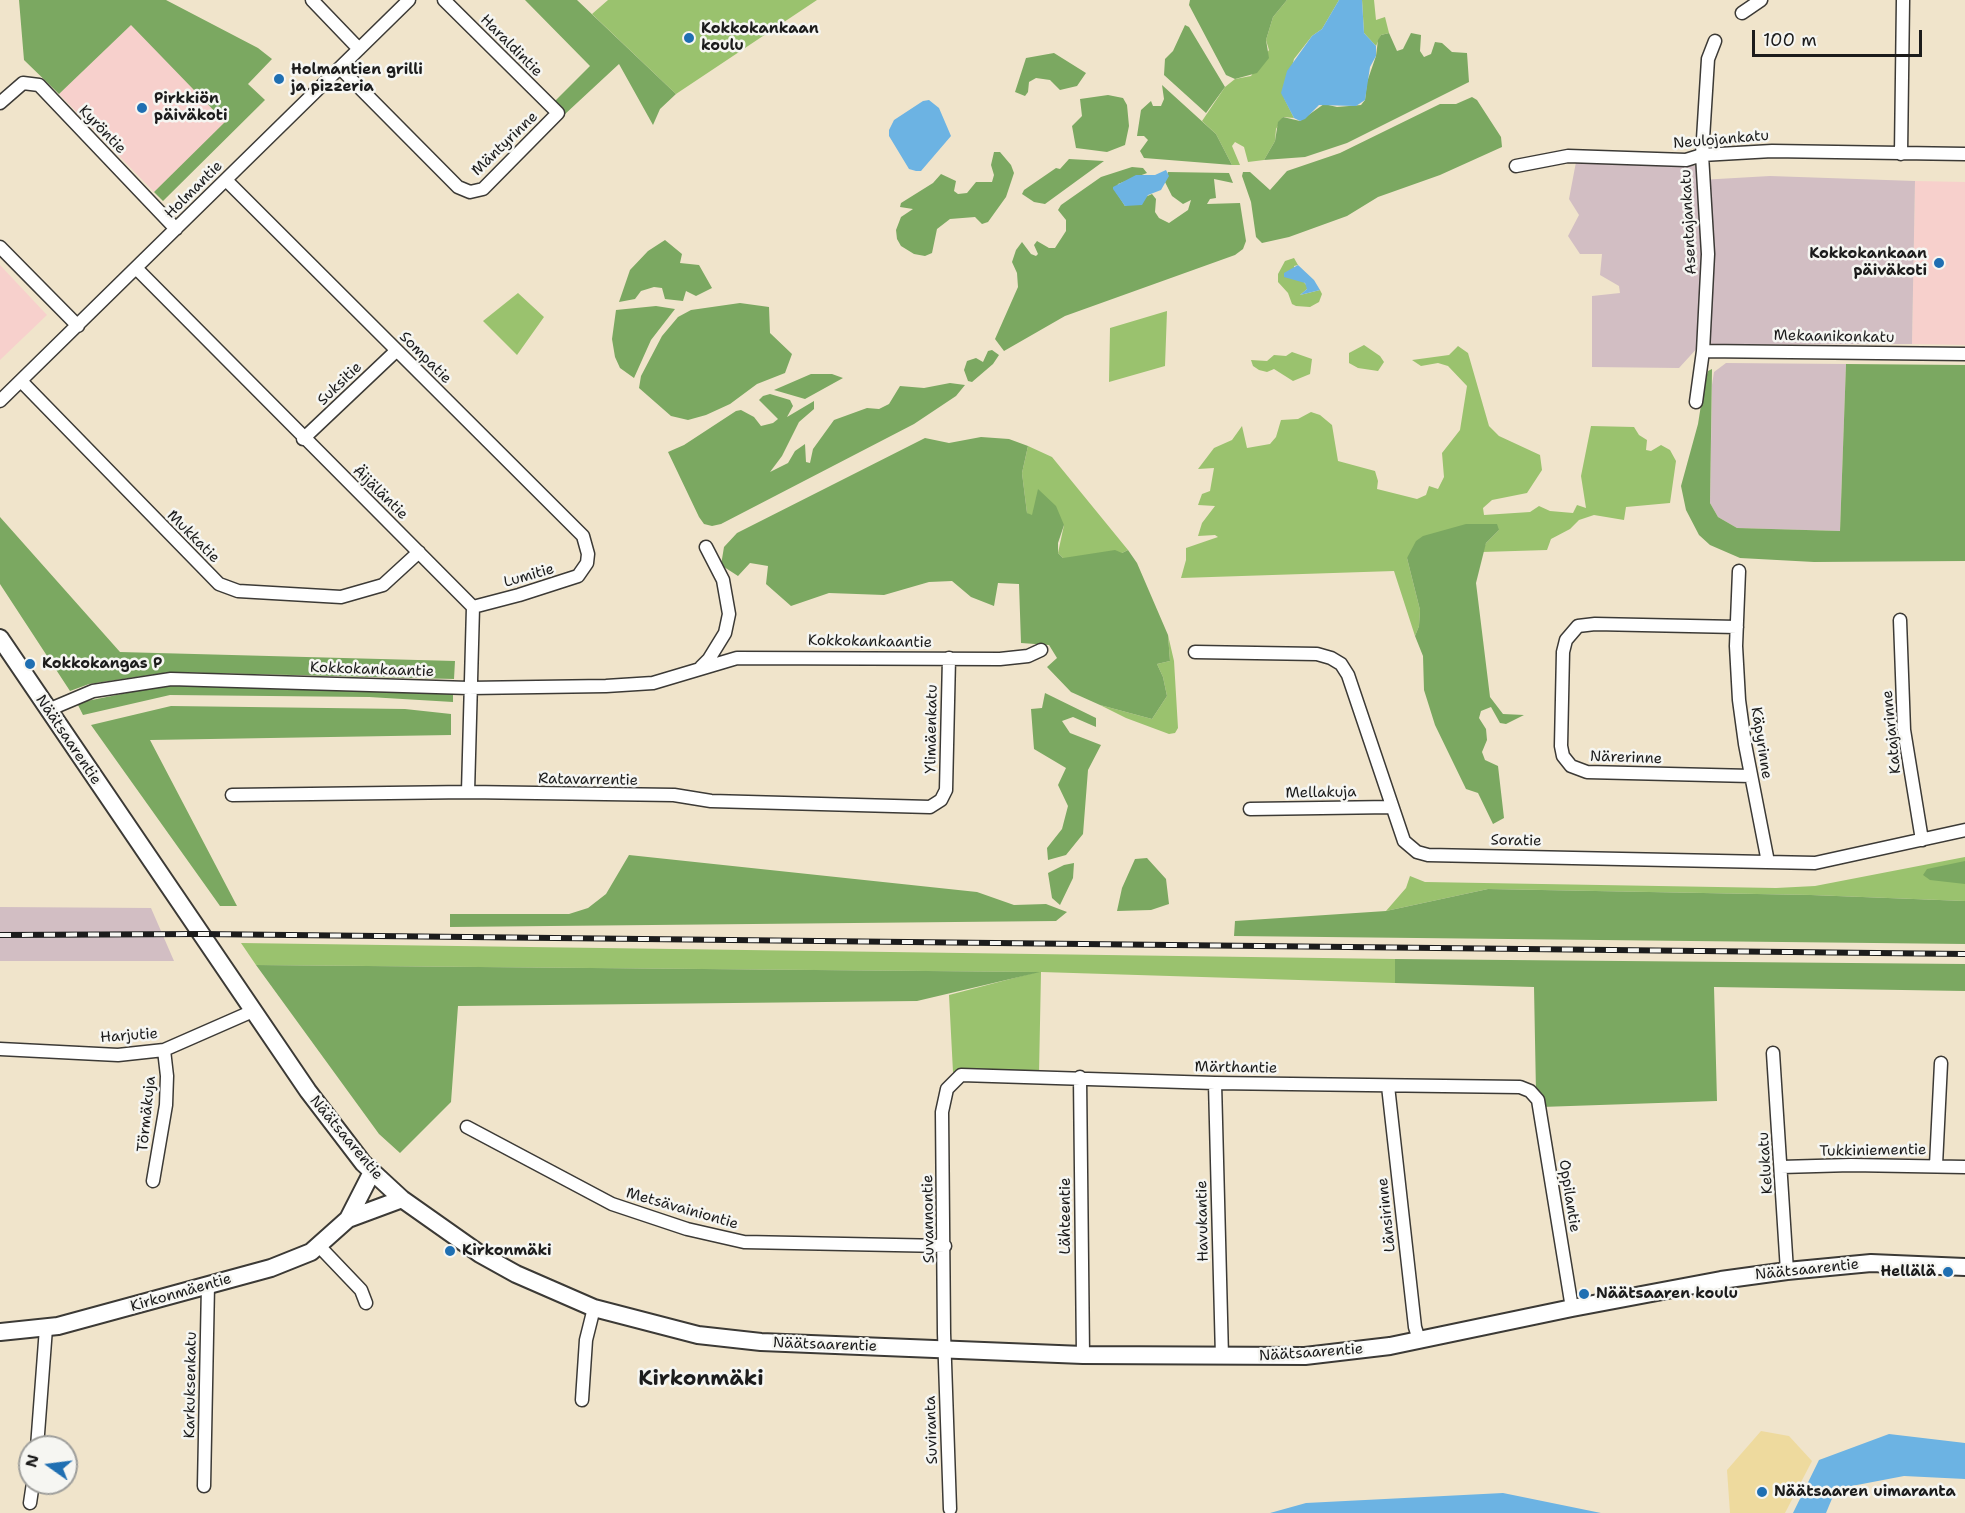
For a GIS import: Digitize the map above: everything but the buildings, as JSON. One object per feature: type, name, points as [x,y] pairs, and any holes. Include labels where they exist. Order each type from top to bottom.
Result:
[{"type":"street","points":[[312,0],[359,49]]},
{"type":"street","name":"Holmantie","points":[[0,401],[409,0]]},
{"type":"street","name":"Haraldintie","points":[[444,0],[558,113]]},
{"type":"street","points":[[1742,13],[1761,0]]},
{"type":"street","points":[[1901,154],[1903,0]]},
{"type":"street","name":"Asentajankatu","points":[[1696,402],[1703,351],[1708,254],[1702,154],[1708,59],[1715,41]]},
{"type":"street","name":"Mäntyrinne","points":[[340,68],[459,187],[470,192],[483,189],[558,113]]},
{"type":"street","name":"Kyröntie","points":[[0,103],[23,83],[39,85],[176,229]]},
{"type":"street","name":"Neulojankatu","points":[[1516,166],[1568,156],[1686,160],[1702,154],[1772,151],[1965,154]]},
{"type":"street","name":"Sompatie","points":[[226,180],[583,536],[587,546],[587,563]]},
{"type":"street","points":[[0,248],[78,326]]},
{"type":"street","name":"Äijäläntie","points":[[137,269],[303,439],[473,607]]},
{"type":"street","name":"Suksitie","points":[[303,439],[396,351]]},
{"type":"street","name":"Mekaanikonkatu","points":[[1703,351],[1965,354]]},
{"type":"street","name":"Mukkatie","points":[[21,381],[219,584],[238,591],[341,597],[383,585],[419,552]]},
{"type":"street","points":[[698,669],[717,648],[725,633],[729,614],[723,580],[706,547]]},
{"type":"street","name":"Lumitie","points":[[473,607],[572,579],[587,563]]},
{"type":"street","name":"Käpyrinne","points":[[1738,571],[1739,700],[1768,862]]},
{"type":"street","points":[[468,792],[469,688],[473,607]]},
{"type":"street","name":"Katajarinne","points":[[1900,620],[1904,730],[1922,840]]},
{"type":"street","name":"Närerinne","points":[[1737,627],[1595,624],[1574,630],[1563,652],[1561,746],[1563,756],[1571,766],[1587,772],[1751,776]]},
{"type":"street","name":"Näätsaarentie","points":[[0,638],[308,1091],[372,1172],[402,1199],[480,1254],[516,1274],[594,1308],[657,1326],[761,1342],[1083,1355],[1222,1358],[1328,1354],[1419,1340],[1721,1280],[1787,1271],[1870,1263],[1965,1267]]},
{"type":"street","name":"Kokkokankaantie","points":[[48,710],[93,691],[171,679],[469,688],[635,685],[653,683],[737,658],[757,656],[1000,659],[1028,656],[1041,650]]},
{"type":"street","name":"Soratie","points":[[1195,652],[1317,654],[1341,664],[1348,675],[1404,841],[1417,852],[1428,855],[1815,863],[1965,830]]},
{"type":"street","name":"Ylimäenkatu","points":[[942,800],[946,790],[949,658]]},
{"type":"street","name":"Ratavarrentie","points":[[232,795],[468,792],[674,795],[711,801],[930,807],[942,800]]},
{"type":"street","name":"Mellakuja","points":[[1250,809],[1392,807]]},
{"type":"street","name":"Harjutie","points":[[0,1049],[117,1055],[164,1050],[253,1011]]},
{"type":"street","name":"Törmäkuja","points":[[153,1181],[166,1105],[167,1076],[164,1050]]},
{"type":"street","name":"Kelukatu","points":[[1773,1053],[1787,1271]]},
{"type":"street","points":[[1936,1165],[1941,1063]]},
{"type":"street","name":"Märthantie","points":[[947,1089],[961,1075],[1215,1083],[1520,1088],[1530,1091]]},
{"type":"street","name":"Lähteentie","points":[[1080,1077],[1083,1355]]},
{"type":"street","name":"Havukantie","points":[[1215,1083],[1222,1358]]},
{"type":"street","name":"Länsirinne","points":[[1388,1086],[1414,1327],[1419,1340]]},
{"type":"street","name":"Suvannontie","points":[[945,1349],[942,1112],[947,1089]]},
{"type":"street","name":"Oppilantie","points":[[1530,1091],[1538,1100],[1572,1308]]},
{"type":"street","name":"Metsävainiontie","points":[[467,1127],[612,1204],[687,1229],[744,1242],[945,1246]]},
{"type":"street","name":"Tukkiniementie","points":[[1781,1167],[1936,1165],[1965,1167]]},
{"type":"street","name":"Kirkonmäentie","points":[[0,1332],[46,1328],[271,1268],[311,1252],[348,1219],[372,1172]]},
{"type":"street","name":"Kirkonmäentie","points":[[348,1219],[402,1199]]},
{"type":"street","points":[[319,1246],[361,1290],[366,1303]]},
{"type":"street","name":"Karkuksenkatu","points":[[204,1486],[208,1286]]},
{"type":"street","points":[[582,1400],[586,1340],[594,1308]]},
{"type":"street","points":[[39,1435],[46,1328]]},
{"type":"street","name":"Suviranta","points":[[945,1349],[950,1509]]},
{"type":"street","points":[[30,1503],[31,1495]]},
{"type":"shaded area","name":"Pirkkiön päiväkoti","points":[[131,24],[226,122],[154,192],[59,94]]},
{"type":"shaded area","points":[[1576,162],[1700,166],[1700,180],[1770,176],[1915,181],[1912,344],[1700,345],[1679,368],[1592,367],[1592,296],[1620,293],[1619,286],[1600,275],[1602,254],[1580,254],[1568,236],[1579,215],[1569,199]]},
{"type":"shaded area","name":"Kokkokankaan päiväkoti","points":[[1915,181],[1965,182],[1965,345],[1912,344]]},
{"type":"shaded area","points":[[0,265],[47,315],[0,360]]},
{"type":"shaded area","points":[[1726,363],[1846,364],[1840,531],[1737,528],[1718,517],[1710,503],[1712,385],[1714,372]]},
{"type":"shaded area","points":[[0,907],[151,908],[174,961],[0,961]]},
{"type":"green space","points":[[19,0],[166,0],[258,48],[272,59],[248,84],[265,100],[163,201],[154,192],[225,122],[131,25],[59,94],[24,60]]},
{"type":"green space","points":[[525,0],[577,0],[676,94],[660,109],[653,125],[619,64],[564,115],[552,104],[590,66]]},
{"type":"green space","name":"Kokkokankaan koulu","points":[[608,0],[817,0],[676,94],[592,14]]},
{"type":"green space","points":[[1190,0],[1287,0],[1273,17],[1266,40],[1269,58],[1257,73],[1235,79],[1226,75],[1189,5]]},
{"type":"green space","points":[[1287,0],[1339,0],[1322,29],[1312,36],[1294,59],[1284,98],[1294,118],[1283,117],[1276,129],[1275,141],[1264,160],[1248,162],[1244,147],[1235,142],[1232,146],[1240,165],[1232,165],[1216,134],[1202,121],[1225,87],[1235,79],[1251,76],[1269,50],[1266,40],[1273,17]]},
{"type":"green space","points":[[1362,0],[1374,0],[1376,20],[1385,17],[1389,33],[1381,35],[1376,46],[1364,33]]},
{"type":"green space","points":[[1185,25],[1189,27],[1225,87],[1206,113],[1164,75],[1165,59],[1173,51]]},
{"type":"green space","points":[[1389,33],[1397,51],[1403,49],[1411,33],[1421,35],[1420,51],[1424,57],[1431,54],[1435,42],[1442,43],[1452,52],[1467,53],[1469,82],[1347,143],[1305,157],[1264,160],[1275,141],[1278,122],[1283,117],[1300,121],[1324,104],[1337,107],[1361,105],[1365,100],[1367,82],[1376,56],[1378,40],[1381,35]]},
{"type":"green space","points":[[1054,53],[1086,73],[1077,86],[1060,90],[1050,80],[1036,78],[1029,82],[1025,96],[1015,92],[1026,58]]},
{"type":"green space","points":[[1162,85],[1216,134],[1232,165],[1144,158],[1140,151],[1148,140],[1144,136],[1137,136],[1141,110],[1151,101],[1153,106],[1161,106],[1164,99]]},
{"type":"green space","points":[[1108,95],[1123,98],[1127,105],[1129,126],[1125,145],[1107,152],[1076,148],[1072,126],[1082,116],[1080,99]]},
{"type":"green space","points":[[1472,97],[1477,100],[1501,137],[1502,147],[1440,175],[1378,197],[1347,216],[1289,237],[1262,243],[1256,237],[1251,202],[1242,176],[1243,172],[1250,172],[1270,190],[1287,171],[1340,153],[1440,104],[1456,104]]},
{"type":"green space","points":[[994,152],[1000,152],[1011,165],[1014,173],[1006,197],[988,222],[982,224],[975,217],[950,219],[937,229],[932,253],[925,256],[914,254],[901,246],[896,230],[901,217],[913,209],[900,207],[901,203],[933,183],[941,174],[956,181],[954,191],[958,194],[967,193],[976,182],[992,182],[994,175],[991,165]]},
{"type":"green space","points":[[1069,159],[1104,161],[1045,204],[1034,202],[1022,194],[1024,190],[1056,168],[1060,169]]},
{"type":"green space","points":[[1132,167],[1143,168],[1147,173],[1118,184],[1116,192],[1125,206],[1152,194],[1156,199],[1155,212],[1159,218],[1169,223],[1188,210],[1191,200],[1183,204],[1172,196],[1165,182],[1168,172],[1229,173],[1233,183],[1214,179],[1216,198],[1210,199],[1207,204],[1240,203],[1246,241],[1243,249],[1235,255],[1065,316],[1004,351],[995,339],[1018,287],[1017,273],[1012,262],[1016,250],[1022,242],[1031,254],[1036,256],[1038,254],[1034,245],[1037,241],[1049,248],[1055,248],[1066,231],[1066,220],[1058,210],[1061,205],[1101,177]]},
{"type":"green space","points":[[665,240],[682,254],[680,263],[699,265],[712,288],[696,296],[686,291],[683,301],[665,299],[662,288],[654,287],[641,291],[635,299],[619,302],[630,270],[648,251]]},
{"type":"green space","points":[[1294,258],[1298,265],[1294,266],[1297,280],[1302,280],[1307,286],[1307,289],[1300,295],[1320,290],[1322,294],[1319,302],[1310,307],[1292,304],[1288,293],[1278,282],[1278,274],[1285,261]]},
{"type":"green space","points":[[518,293],[544,317],[517,355],[483,321]]},
{"type":"green space","points":[[740,303],[769,307],[770,333],[792,354],[785,373],[757,384],[730,404],[706,415],[688,420],[671,416],[639,388],[641,376],[662,336],[678,317],[691,310]]},
{"type":"green space","points":[[656,306],[675,309],[651,340],[634,378],[620,368],[615,357],[612,339],[616,310]]},
{"type":"green space","points":[[1167,311],[1165,366],[1109,382],[1110,328]]},
{"type":"green space","points":[[1364,345],[1380,356],[1384,362],[1378,371],[1358,368],[1349,363],[1349,353]]},
{"type":"green space","points":[[1458,346],[1468,353],[1489,426],[1499,436],[1540,455],[1542,470],[1527,493],[1492,500],[1483,508],[1484,515],[1530,512],[1539,506],[1550,511],[1573,513],[1577,505],[1586,508],[1581,476],[1591,426],[1634,427],[1639,435],[1647,440],[1646,450],[1651,451],[1661,445],[1670,450],[1676,461],[1670,503],[1626,507],[1624,520],[1594,515],[1579,520],[1570,529],[1551,539],[1547,550],[1482,552],[1486,543],[1499,530],[1407,558],[1420,610],[1419,626],[1415,636],[1394,571],[1181,578],[1186,560],[1186,548],[1218,537],[1215,535],[1198,536],[1202,523],[1215,506],[1198,505],[1202,494],[1210,491],[1214,468],[1198,469],[1214,448],[1232,440],[1242,426],[1247,448],[1270,444],[1276,437],[1281,420],[1298,419],[1311,412],[1320,415],[1332,425],[1338,461],[1375,471],[1378,481],[1377,489],[1417,499],[1426,495],[1429,486],[1438,489],[1444,477],[1442,453],[1460,430],[1467,386],[1448,366],[1438,363],[1421,366],[1412,360],[1449,355]]},
{"type":"green space","points":[[992,350],[999,355],[993,364],[972,382],[968,381],[964,370],[967,361],[976,358],[983,362],[988,351]]},
{"type":"green space","points":[[1292,352],[1312,359],[1310,374],[1293,381],[1274,369],[1267,372],[1259,370],[1253,366],[1251,360],[1267,361],[1274,355],[1286,356]]},
{"type":"green space","points":[[1846,364],[1965,365],[1965,561],[1814,562],[1740,558],[1710,545],[1699,535],[1686,510],[1681,486],[1698,424],[1704,386],[1708,371],[1712,369],[1710,503],[1718,517],[1737,528],[1840,531]]},
{"type":"green space","points":[[811,374],[832,374],[843,378],[805,399],[774,390]]},
{"type":"green space","points":[[950,383],[965,385],[956,396],[914,424],[721,524],[712,526],[704,524],[668,452],[684,445],[736,411],[741,410],[754,417],[761,426],[773,423],[778,419],[759,400],[770,394],[790,400],[793,406],[787,417],[814,401],[814,409],[799,422],[782,456],[770,472],[788,463],[795,451],[805,444],[806,462],[810,463],[813,449],[834,420],[867,408],[879,409],[889,404],[900,386],[924,388]]},
{"type":"green space","points":[[981,437],[1009,439],[1028,446],[1022,473],[1027,513],[1032,515],[1038,489],[1056,506],[1064,525],[1058,543],[1058,553],[1063,558],[1115,550],[1122,553],[1128,550],[1137,563],[1168,635],[1170,661],[1157,664],[1163,677],[1167,696],[1152,719],[1100,705],[1071,692],[1047,667],[1057,658],[1049,645],[1021,643],[1019,584],[998,583],[994,606],[971,597],[952,581],[929,582],[884,595],[829,593],[791,606],[766,584],[768,566],[750,563],[738,576],[721,565],[724,547],[737,533],[925,438],[949,443]]},
{"type":"green space","points":[[1028,446],[1052,457],[1128,550],[1122,553],[1071,558],[1063,558],[1058,553],[1064,525],[1029,516],[1027,513],[1022,473]]},
{"type":"green space","points":[[0,517],[120,652],[455,661],[454,679],[170,672],[89,684],[70,691],[0,584]]},
{"type":"green space","points":[[1466,524],[1497,524],[1499,530],[1486,543],[1476,583],[1490,697],[1503,714],[1524,715],[1506,724],[1500,723],[1491,707],[1481,711],[1479,718],[1486,729],[1487,740],[1482,752],[1485,760],[1498,766],[1504,818],[1493,824],[1478,793],[1466,789],[1435,725],[1424,690],[1423,656],[1415,636],[1419,626],[1420,610],[1407,558],[1416,541],[1423,536]]},
{"type":"green space","points":[[1168,635],[1174,661],[1178,728],[1175,733],[1169,734],[1126,718],[1100,705],[1152,719],[1167,696],[1163,677],[1157,664],[1170,661]]},
{"type":"green space","points":[[171,684],[453,690],[453,702],[369,697],[170,695],[83,715],[77,703]]},
{"type":"green space","points":[[1045,693],[1096,718],[1096,727],[1073,717],[1062,721],[1070,733],[1101,745],[1088,770],[1083,834],[1066,855],[1048,860],[1047,848],[1062,829],[1068,806],[1058,785],[1066,768],[1034,749],[1031,709],[1042,708]]},
{"type":"green space","points":[[171,706],[405,709],[451,714],[451,735],[150,740],[237,906],[220,906],[91,725]]},
{"type":"green space","points":[[629,855],[977,892],[1014,905],[1046,904],[1067,912],[1056,921],[450,927],[450,914],[569,914],[588,908],[606,894]]},
{"type":"green space","points":[[1965,857],[1965,901],[1811,895],[1488,889],[1386,911],[1406,888],[1410,876],[1425,882],[1776,888],[1815,886]]},
{"type":"green space","points":[[1147,858],[1166,879],[1169,904],[1151,910],[1117,911],[1122,888],[1135,859]]},
{"type":"green space","points":[[1965,861],[1965,884],[1930,880],[1923,875],[1927,869]]},
{"type":"green space","points":[[1074,863],[1073,878],[1060,905],[1052,898],[1048,873]]},
{"type":"green space","points":[[1488,889],[1811,895],[1965,901],[1965,944],[1234,936],[1235,921],[1386,911]]},
{"type":"green space","points":[[241,943],[1395,959],[1395,983],[1041,972],[1039,1074],[953,1072],[949,995],[1037,972],[256,965]]},
{"type":"green space","points":[[1395,959],[1965,964],[1965,991],[1714,987],[1717,1101],[1541,1107],[1536,1093],[1534,987],[1395,983]]},
{"type":"green space","points":[[256,965],[1040,972],[917,1001],[458,1006],[451,1102],[400,1153],[379,1134]]},
{"type":"sand","name":"Näätsaaren uimaranta","points":[[1761,1431],[1789,1436],[1812,1461],[1785,1513],[1730,1513],[1727,1470]]},
{"type":"water","points":[[1339,0],[1362,0],[1364,33],[1376,46],[1376,56],[1370,67],[1365,100],[1356,106],[1319,105],[1300,121],[1294,118],[1281,93],[1287,71],[1312,36],[1322,29]]},
{"type":"water","points":[[929,100],[939,108],[951,136],[921,171],[916,171],[909,169],[889,136],[889,130],[894,120],[923,101]]},
{"type":"water","points":[[1166,170],[1169,176],[1161,190],[1148,195],[1142,205],[1125,206],[1113,189],[1136,175],[1155,175]]},
{"type":"water","points":[[1298,265],[1314,280],[1320,290],[1300,295],[1307,289],[1305,283],[1284,277],[1284,273]]},
{"type":"water","points":[[1889,1434],[1965,1443],[1965,1479],[1904,1476],[1836,1489],[1826,1513],[1793,1513],[1819,1460]]},
{"type":"water","points":[[1503,1493],[1601,1513],[1270,1513],[1306,1503]]},
{"type":"railway","points":[[0,935],[202,934],[1965,954]]},
{"type":"place","name":"Kokkokankaan koulu","points":[[689,38]]},
{"type":"place","name":"Holmantien grilli ja pizzeria","points":[[279,79]]},
{"type":"place","name":"Pirkkiön päiväkoti","points":[[142,108]]},
{"type":"place","name":"Kokkokankaan päiväkoti","points":[[1939,263]]},
{"type":"place","name":"Kokkokangas P","points":[[30,664]]},
{"type":"place","name":"Kirkonmäki","points":[[450,1251]]},
{"type":"place","name":"Hellälä","points":[[1948,1272]]},
{"type":"place","name":"Näätsaaren koulu","points":[[1584,1294]]},
{"type":"place","name":"Näätsaaren uimaranta","points":[[1762,1492]]},
{"type":"district","name":"Kirkonmäki","points":[[701,1380]]}]
